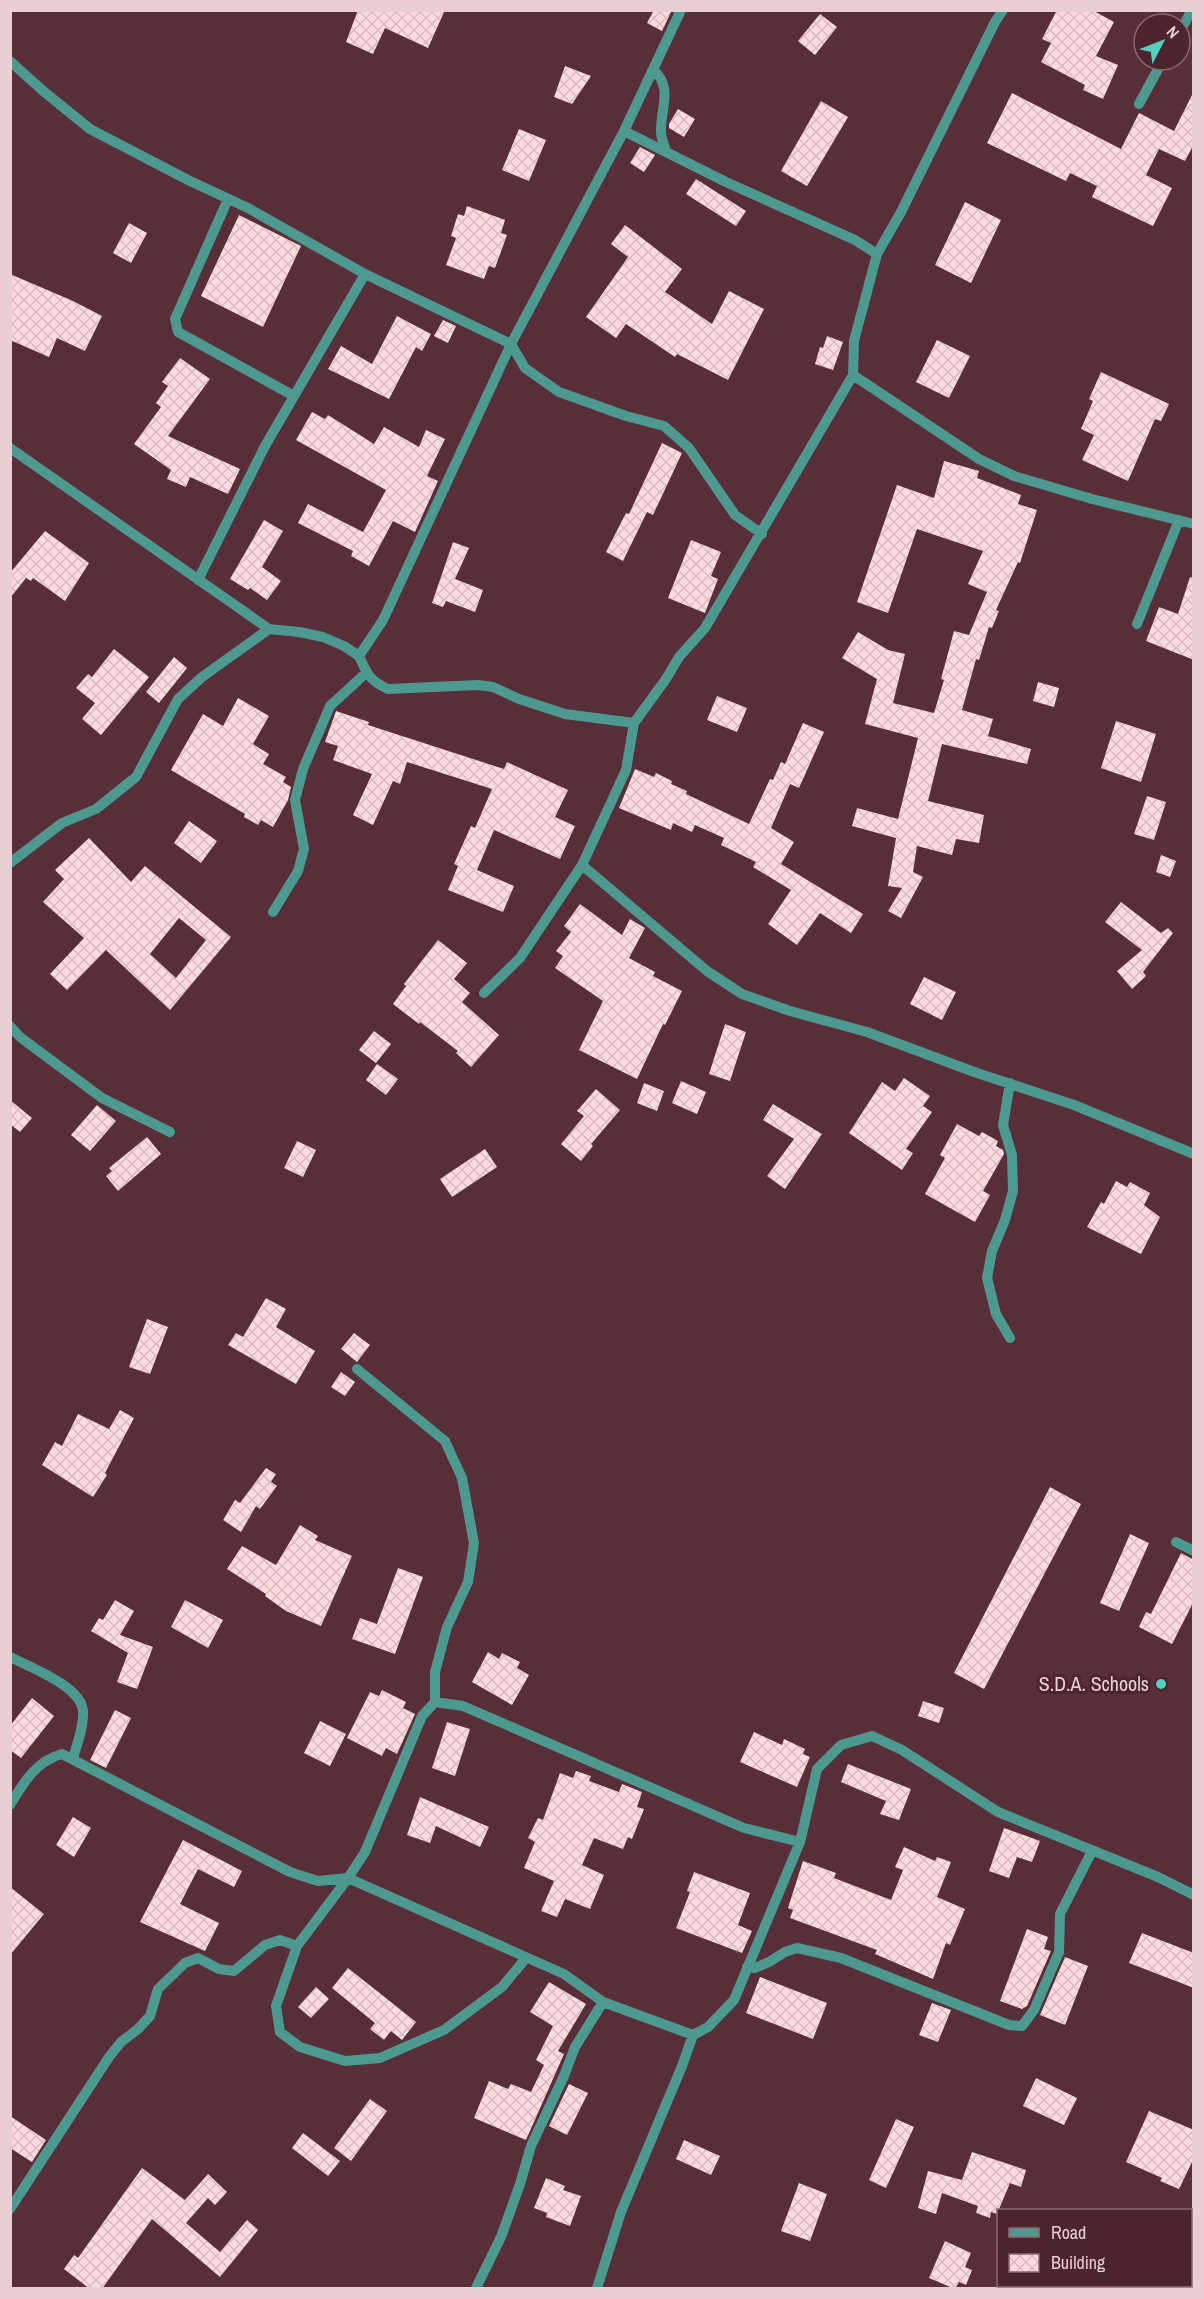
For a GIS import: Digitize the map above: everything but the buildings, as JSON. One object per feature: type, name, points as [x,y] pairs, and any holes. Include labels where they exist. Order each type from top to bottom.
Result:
[{"type":"street","points":[[359,656],[383,620],[511,344],[624,131],[681,10]]},
{"type":"street","points":[[484,993],[520,958],[582,865],[626,770],[634,723],[680,657],[705,628],[853,375],[854,341],[877,254],[901,212],[994,22],[1003,10]]},
{"type":"street","points":[[10,61],[90,129],[228,199],[365,274],[511,344],[525,368],[560,392],[626,416],[664,426],[689,448],[735,515],[762,534]]},
{"type":"street","points":[[653,69],[660,75],[665,88],[660,134],[666,151]]},
{"type":"street","points":[[1139,104],[1156,72]]},
{"type":"street","points":[[624,131],[736,186],[855,240],[877,254]]},
{"type":"street","points":[[228,199],[175,319],[178,332],[294,396]]},
{"type":"street","points":[[198,580],[265,446],[365,274]]},
{"type":"street","points":[[853,375],[979,459],[1014,476],[1092,499],[1194,524]]},
{"type":"street","points":[[10,448],[269,629],[323,637],[344,646],[359,656],[366,673],[375,683],[388,689],[478,685],[493,687],[519,699],[565,714],[634,723]]},
{"type":"street","points":[[1137,624],[1179,520]]},
{"type":"street","points":[[10,863],[62,823],[96,809],[136,777],[178,699],[202,677],[269,629]]},
{"type":"street","points":[[273,912],[298,872],[304,849],[295,800],[303,769],[330,706],[366,673]]},
{"type":"street","points":[[582,865],[707,971],[742,994],[790,1011],[867,1032],[977,1073],[1074,1105],[1194,1154]]},
{"type":"street","points":[[10,1026],[20,1037],[102,1098],[170,1132]]},
{"type":"street","points":[[1010,1083],[1003,1125],[1012,1155],[1013,1191],[1005,1220],[992,1251],[987,1278],[996,1314],[1010,1338]]},
{"type":"street","points":[[357,1370],[445,1441],[462,1478],[474,1543],[468,1582],[447,1627],[435,1672],[435,1702],[422,1716],[365,1852],[297,1946],[276,2006],[280,2032],[300,2047],[345,2061],[380,2058],[444,2030],[502,1987],[526,1958]]},
{"type":"street","points":[[1176,1542],[1194,1551]]},
{"type":"street","points":[[10,1657],[68,1687],[82,1703],[84,1714],[73,1758]]},
{"type":"street","points":[[435,1702],[463,1706],[744,1828],[800,1842]]},
{"type":"street","points":[[597,2289],[621,2212],[693,2035],[708,2027],[734,2000],[800,1842],[817,1769],[841,1745],[872,1736],[902,1750],[998,1812],[1158,1877],[1194,1895]]},
{"type":"street","points":[[10,1805],[36,1767],[50,1757],[62,1754],[290,1872],[318,1881],[348,1878],[564,1974],[603,2002],[693,2035]]},
{"type":"street","points":[[747,1967],[755,1968],[784,1952],[797,1948],[841,1958],[1009,2025],[1022,2026],[1034,2010],[1059,1952],[1060,1914],[1092,1851]]},
{"type":"street","points":[[10,2209],[110,2056],[121,2042],[150,2016],[158,1989],[185,1963],[198,1958],[219,1970],[234,1971],[265,1945],[280,1940],[297,1946]]},
{"type":"street","points":[[476,2289],[501,2237],[531,2146],[575,2047],[603,2002]]},
{"type":"place","name":"S.D.A. Schools","points":[[1161,1684]]}]
